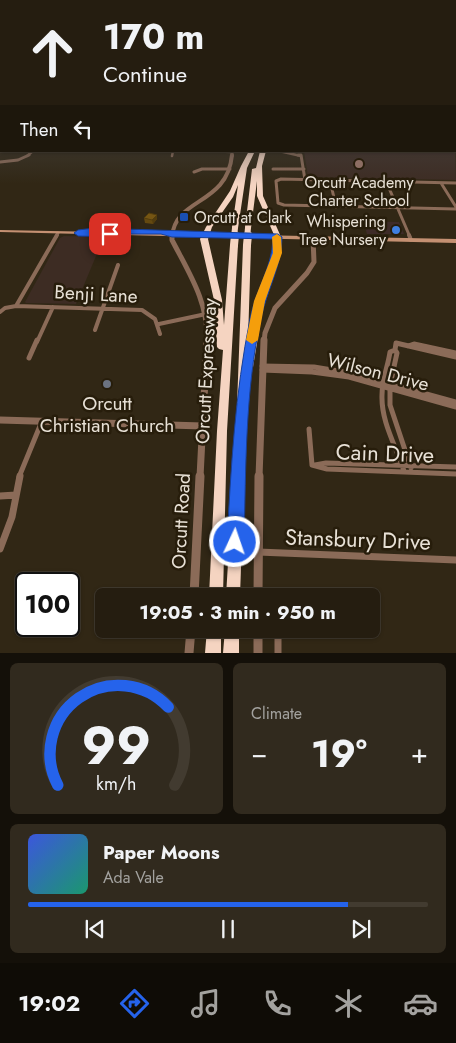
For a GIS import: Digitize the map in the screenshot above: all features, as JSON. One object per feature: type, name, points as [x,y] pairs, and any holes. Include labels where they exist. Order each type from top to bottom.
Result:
[{"type":"highway","name":"Orcutt Expressway","points":[[216,588],[224,401],[235,228],[244,168],[251,152]]},
{"type":"highway","name":"Orcutt Expressway","points":[[233,588],[248,228],[254,174],[258,157],[262,152]]},
{"type":"highway","points":[[242,402],[256,317],[277,253],[278,237],[260,196],[260,166],[263,152]]},
{"type":"highway","points":[[224,401],[220,317],[204,239],[233,192],[241,168],[248,158]]},
{"type":"highway","points":[[213,653],[214,638]]},
{"type":"highway","points":[[231,653],[232,638]]},
{"type":"main road","points":[[0,232],[456,241]]},
{"type":"street","points":[[0,162],[19,160],[29,156],[32,152]]},
{"type":"street","points":[[172,156],[173,152]]},
{"type":"street","points":[[172,235],[172,229],[181,215],[217,189],[226,178],[230,169],[232,152]]},
{"type":"street","points":[[284,152],[301,155],[306,180]]},
{"type":"street","points":[[194,172],[202,169],[230,169]]},
{"type":"street","points":[[273,169],[304,169]]},
{"type":"street","points":[[456,183],[278,180],[277,198],[280,204],[336,207],[456,208]]},
{"type":"street","points":[[330,180],[336,207]]},
{"type":"street","points":[[386,182],[411,240]]},
{"type":"street","points":[[441,183],[456,208]]},
{"type":"street","points":[[0,312],[5,308],[16,306],[58,233]]},
{"type":"street","name":"Orcutt Road","points":[[172,235],[172,240],[201,296],[208,325],[194,588]]},
{"type":"street","points":[[258,588],[264,341],[268,325],[283,298],[307,273],[314,262],[313,238]]},
{"type":"street","points":[[95,330],[118,265]]},
{"type":"street","name":"Benji Lane","points":[[16,306],[142,310],[149,313],[159,324],[160,334]]},
{"type":"street","points":[[29,358],[53,307]]},
{"type":"street","points":[[159,324],[206,314]]},
{"type":"street","points":[[403,468],[384,415],[382,403],[397,354],[395,350],[396,343],[414,349],[456,357]]},
{"type":"street","points":[[408,346],[414,344],[456,353]]},
{"type":"street","name":"Wilson Drive","points":[[262,368],[334,374],[456,402]]},
{"type":"street","points":[[387,386],[392,416],[411,469]]},
{"type":"street","name":"Wilson Drive","points":[[387,386],[456,407]]},
{"type":"street","points":[[0,420],[203,426]]},
{"type":"street","points":[[0,549],[12,517],[19,478],[42,421]]},
{"type":"street","name":"Cain Drive","points":[[309,430],[312,465],[327,469],[403,468],[456,474]]},
{"type":"street","name":"Cain Drive","points":[[411,469],[456,467]]},
{"type":"street","points":[[0,496],[16,495]]},
{"type":"street","name":"Stansbury Drive","points":[[258,552],[456,560]]},
{"type":"street","points":[[189,653],[190,638]]},
{"type":"street","points":[[258,638],[258,653]]},
{"type":"street","points":[[278,638],[278,653]]},
{"type":"shaded area","points":[[304,152],[455,152],[456,180],[308,177]]},
{"type":"shaded area","points":[[363,221],[399,222],[404,234],[367,234]]},
{"type":"shaded area","points":[[64,236],[104,237],[76,304],[26,303],[60,238]]},
{"type":"building","points":[[149,213],[157,215],[152,220],[144,218]]},
{"type":"slow traffic","points":[[252,340],[260,301],[276,259],[277,237]]},
{"type":"place","name":"Orcutt Academy Charter School","points":[[359,164]]},
{"type":"place","name":"Orcutt at Clark","points":[[184,217]]},
{"type":"place","name":"Whispering Tree Nursery","points":[[396,230]]},
{"type":"place","name":"Orcutt Christian Church","points":[[107,384]]},
{"type":"route","points":[[110,234],[78,233],[94,231],[161,232],[172,235],[278,237],[276,259],[267,279],[256,317],[242,402],[235,542]]}]
